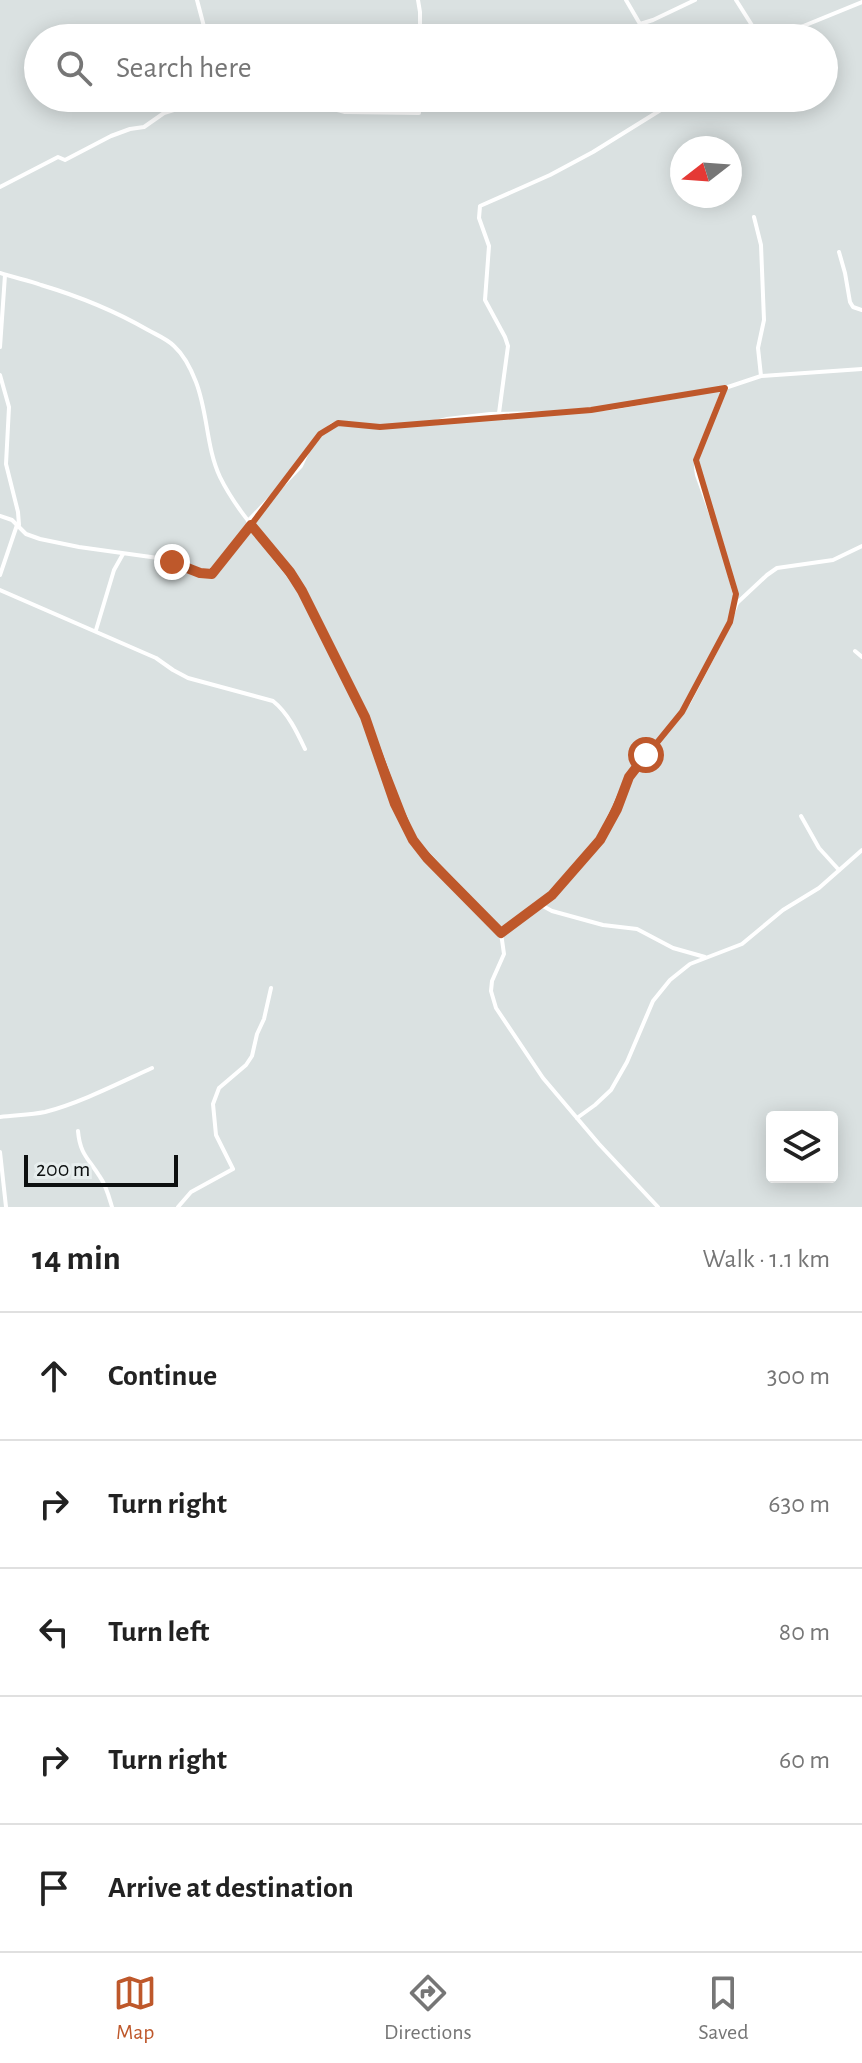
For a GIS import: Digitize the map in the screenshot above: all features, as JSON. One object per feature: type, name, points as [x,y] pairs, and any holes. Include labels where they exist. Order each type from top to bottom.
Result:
[{"type":"street","points":[[197,0],[203,24]]},
{"type":"street","points":[[418,0],[420,24]]},
{"type":"street","points":[[626,0],[640,24],[695,0]]},
{"type":"street","points":[[736,0],[751,24]]},
{"type":"street","points":[[808,24],[862,2]]},
{"type":"street","points":[[0,187],[58,157],[65,160],[111,136],[144,127],[167,112]]},
{"type":"street","points":[[345,112],[419,112]]},
{"type":"street","points":[[499,413],[508,346],[485,300],[489,246],[479,218],[480,206],[550,175],[657,112]]},
{"type":"street","points":[[754,217],[761,245],[764,320],[758,348],[761,376]]},
{"type":"street","points":[[839,252],[850,302],[853,307],[862,310]]},
{"type":"street","points":[[0,347],[2,274],[48,287],[119,314],[174,346],[188,364],[199,390],[217,468],[228,492],[302,591],[365,717],[395,804],[413,840],[501,933],[504,954],[492,981],[493,1002],[536,1068],[658,1207]]},
{"type":"street","points":[[0,516],[7,517],[26,534],[40,539],[158,558],[209,575],[218,568],[249,523],[301,466],[314,441],[332,425],[347,423],[380,427],[499,413],[612,408],[725,388],[761,376],[862,369]]},
{"type":"street","points":[[0,375],[9,407],[6,464],[18,512],[18,526],[0,575]]},
{"type":"street","points":[[725,388],[711,416],[707,434],[698,448],[696,471],[722,545],[737,603]]},
{"type":"street","points":[[501,933],[541,905],[564,883],[606,831],[633,771],[689,702],[737,603],[777,568],[833,560],[862,546]]},
{"type":"street","points":[[96,630],[117,562],[125,553]]},
{"type":"street","points":[[0,590],[156,658],[188,678],[273,701],[294,728],[305,749]]},
{"type":"street","points":[[855,651],[862,657]]},
{"type":"street","points":[[801,816],[819,848],[839,870]]},
{"type":"street","points":[[577,1118],[611,1090],[658,993],[685,968],[742,944],[776,914],[819,888],[862,850]]},
{"type":"street","points":[[541,905],[603,925],[637,929],[673,948],[707,958]]},
{"type":"street","points":[[168,1207],[178,1206],[191,1192],[233,1169],[216,1135],[213,1104],[219,1088],[252,1056],[271,988]]},
{"type":"street","points":[[0,1117],[46,1111],[152,1068]]},
{"type":"street","points":[[78,1131],[84,1157],[99,1174],[112,1207]]},
{"type":"street","points":[[0,1152],[6,1207]]},
{"type":"highlighted area","points":[[725,388],[696,460],[736,594],[730,622],[682,712],[629,777],[600,840],[552,895],[501,933],[413,840],[365,717],[302,591],[251,525],[320,434],[338,423],[380,427],[591,410]]},
{"type":"route","points":[[172,562],[206,575],[212,574],[251,525],[290,572],[337,658],[365,717],[395,804],[413,840],[501,933],[552,895],[600,840],[617,809],[629,777],[646,755]]}]
